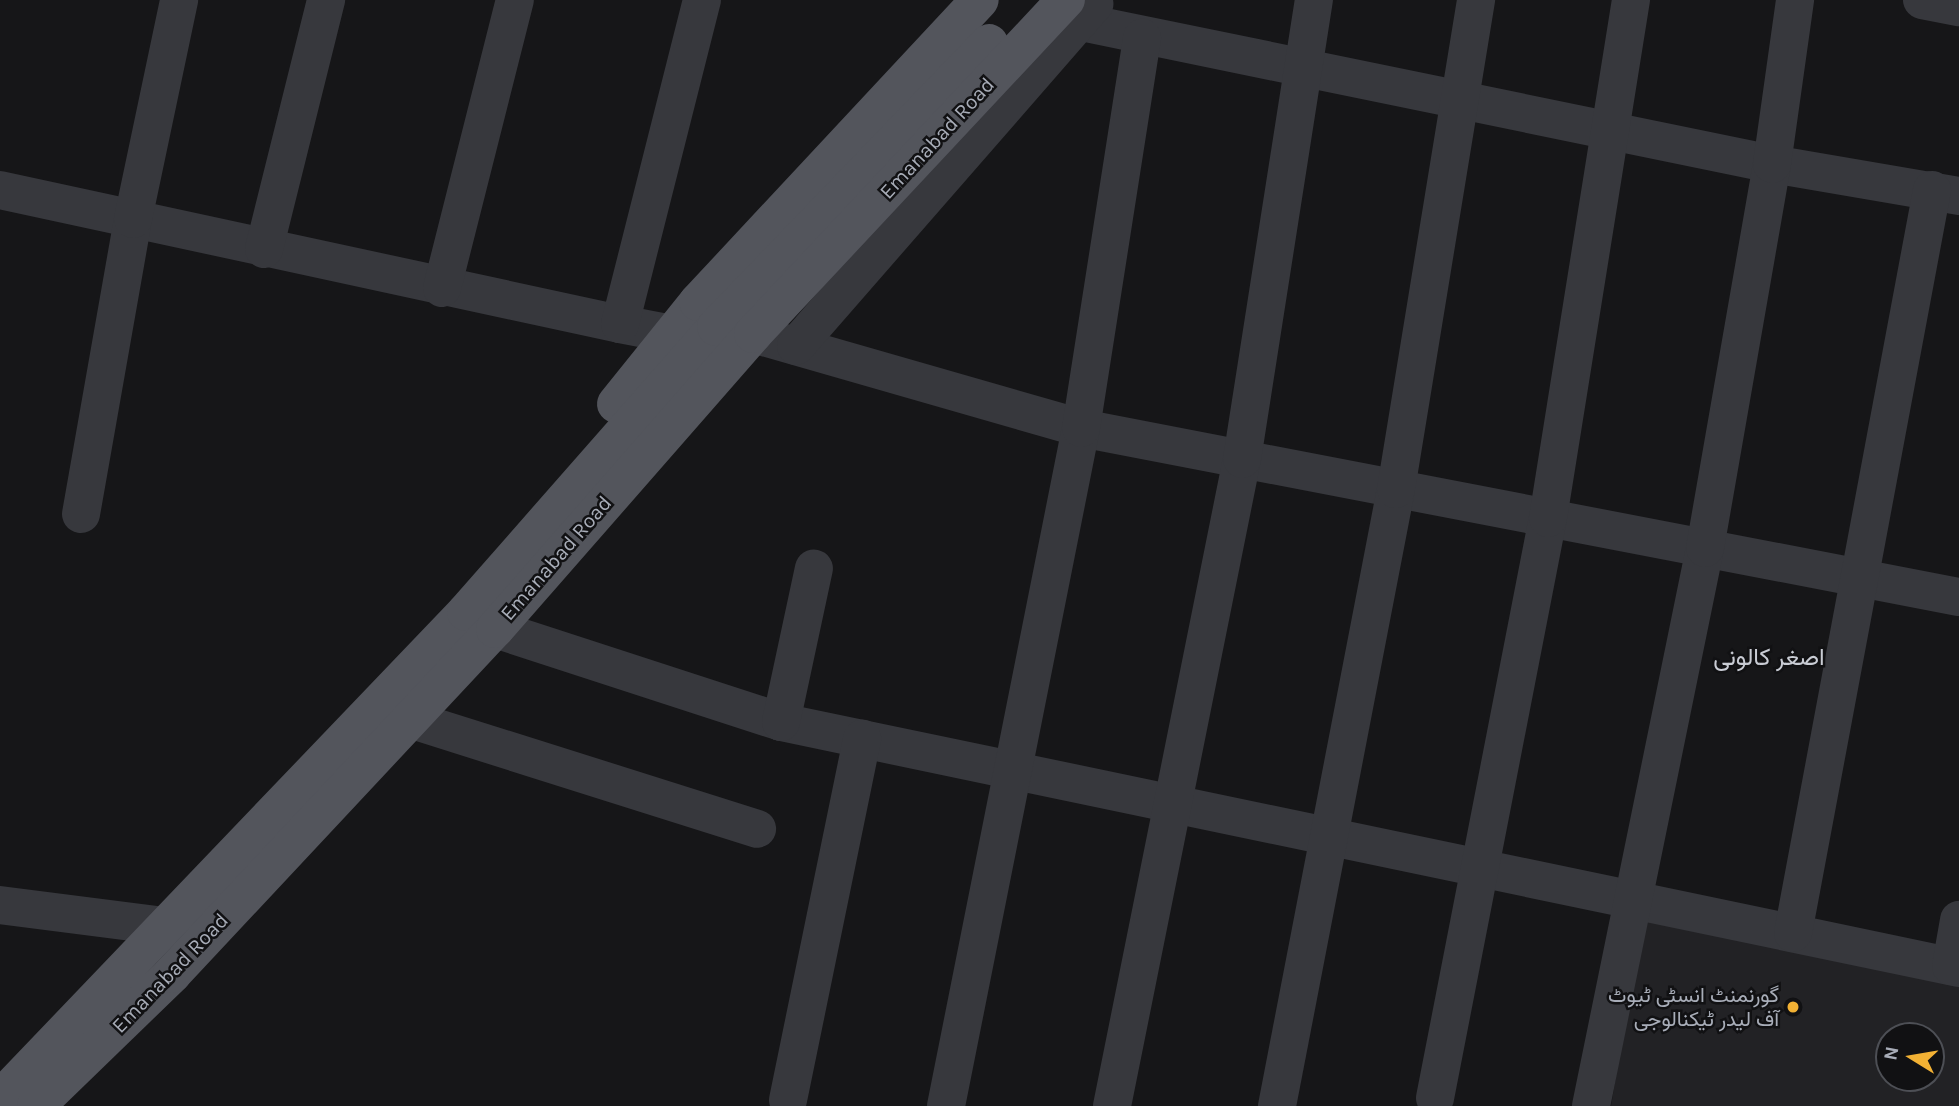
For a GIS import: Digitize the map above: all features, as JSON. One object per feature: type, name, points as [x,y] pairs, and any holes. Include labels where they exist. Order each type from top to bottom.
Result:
[{"type":"main road","points":[[457,620],[492,548],[588,440],[672,334],[980,0]]},
{"type":"main road","name":"Emanabad Road","points":[[0,1099],[457,620],[716,327],[1031,0]]},
{"type":"main road","name":"Emanabad Road","points":[[36,1106],[172,974],[495,629],[753,334],[1080,7]]},
{"type":"street","points":[[81,514],[133,219],[179,0]]},
{"type":"street","points":[[264,248],[326,0]]},
{"type":"street","points":[[443,288],[516,0]]},
{"type":"street","points":[[620,324],[702,0]]},
{"type":"street","points":[[1112,1106],[1242,459],[1314,0]]},
{"type":"street","points":[[1277,1106],[1326,836],[1396,489],[1476,0]]},
{"type":"street","points":[[1435,1098],[1548,518],[1613,132],[1631,0]]},
{"type":"street","points":[[1591,1106],[1705,548],[1772,164],[1795,0]]},
{"type":"street","points":[[1922,0],[1959,7]]},
{"type":"street","points":[[796,346],[1080,7],[1142,38],[1772,164],[1946,193],[1861,578],[1793,933]]},
{"type":"street","points":[[946,1106],[1081,428],[1142,38]]},
{"type":"street","points":[[1,195],[133,219],[443,288],[672,334]]},
{"type":"street","points":[[753,334],[1081,428],[1959,597]]},
{"type":"street","points":[[781,722],[814,568]]},
{"type":"street","points":[[495,629],[781,722],[1955,967],[1959,920]]},
{"type":"street","points":[[409,719],[757,829]]},
{"type":"street","points":[[788,1100],[862,739]]},
{"type":"street","points":[[0,905],[165,926]]},
{"type":"shaded area","name":"گورنمنٹ انسٹی ٹیوٹ آف لیدر ٹیکنالوجی","points":[[1643,916],[1959,977],[1959,1106],[1611,1106]]},
{"type":"place","name":"گورنمنٹ انسٹی ٹیوٹ آف لیدر ٹیکنالوجی","points":[[1793,1007]]},
{"type":"district","name":"اصغر کالونی","points":[[1769,658]]}]
